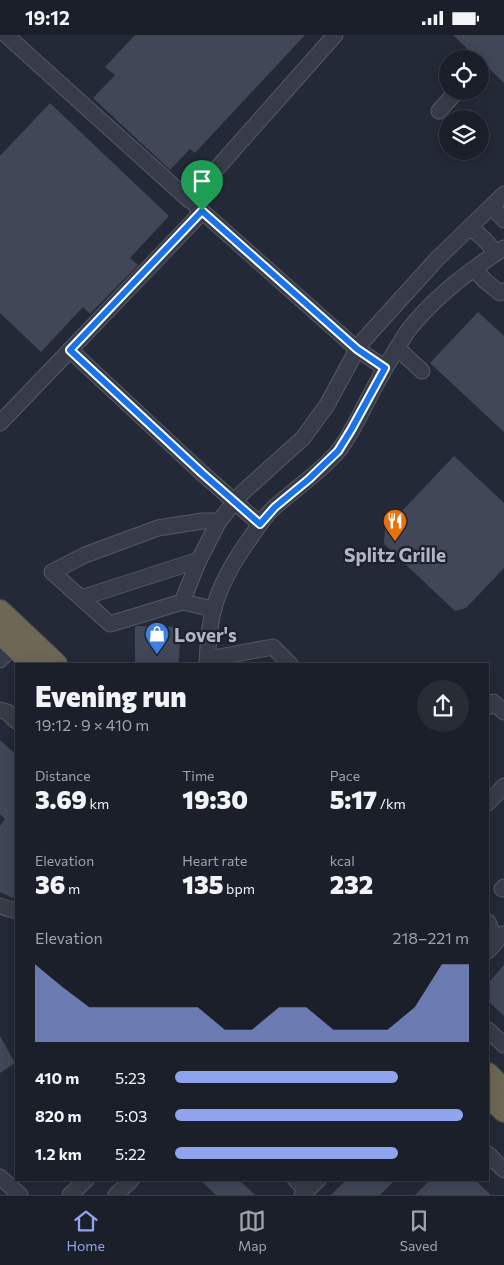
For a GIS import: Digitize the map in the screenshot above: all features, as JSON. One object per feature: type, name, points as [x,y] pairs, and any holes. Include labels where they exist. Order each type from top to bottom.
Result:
[{"type":"highway","points":[[0,611],[55,663]]},
{"type":"highway","points":[[4,646],[31,663]]},
{"type":"highway","points":[[4,646],[30,651],[43,663]]},
{"type":"highway","points":[[489,1075],[504,1089]]},
{"type":"highway","points":[[489,1097],[504,1111]]},
{"type":"street","points":[[6,35],[357,349],[385,368]]},
{"type":"street","points":[[189,200],[335,35]]},
{"type":"street","points":[[440,110],[449,100]]},
{"type":"street","points":[[182,602],[199,560],[219,521],[248,487],[303,438],[327,405],[360,344],[432,264],[504,194]]},
{"type":"street","points":[[492,206],[504,220]]},
{"type":"street","points":[[0,423],[202,211]]},
{"type":"street","points":[[289,663],[273,647],[208,661],[209,636],[214,609],[221,589],[230,570],[260,524],[275,507],[309,479],[338,451],[408,331],[455,284],[500,251],[470,227]]},
{"type":"street","points":[[475,269],[484,280],[500,293],[504,291]]},
{"type":"street","points":[[398,348],[422,371]]},
{"type":"street","points":[[70,350],[260,524]]},
{"type":"street","points":[[214,609],[182,602],[110,624],[52,572],[85,555],[158,528],[202,521],[219,521]]},
{"type":"street","points":[[81,598],[199,560]]},
{"type":"street","points":[[489,706],[493,702],[504,712]]},
{"type":"street","points":[[0,710],[8,712],[15,720]]},
{"type":"street","points":[[489,802],[504,786]]},
{"type":"street","points":[[0,906],[15,911]]},
{"type":"street","points":[[489,924],[496,942]]},
{"type":"street","points":[[489,1031],[504,1045]]},
{"type":"street","points":[[489,1155],[504,1170]]},
{"type":"street","points":[[0,1177],[20,1195]]},
{"type":"street","points":[[70,1195],[85,1181]]},
{"type":"street","points":[[116,1195],[130,1181]]},
{"type":"street","points":[[296,1181],[305,1193],[317,1181]]},
{"type":"building","points":[[135,35],[305,35],[195,153],[190,149],[170,170],[93,98],[115,75],[105,67]]},
{"type":"building","points":[[453,35],[504,35],[504,83],[489,69],[489,50],[469,50]]},
{"type":"building","points":[[50,103],[169,216],[130,258],[138,265],[90,314],[83,307],[41,352],[0,313],[0,156]]},
{"type":"building","points":[[478,312],[504,336],[504,432],[430,363]]},
{"type":"building","points":[[454,456],[504,503],[504,568],[466,608],[455,611],[384,544],[385,529]]},
{"type":"building","points":[[135,626],[180,627],[179,663],[135,663]]},
{"type":"building","points":[[0,740],[15,754],[15,893],[13,898],[0,892],[0,826],[5,819],[0,814]]},
{"type":"building","points":[[504,965],[504,1016],[489,1002],[489,982]]},
{"type":"building","points":[[0,1036],[15,1063],[0,1073]]},
{"type":"building","points":[[201,1181],[240,1181],[255,1195],[216,1195]]},
{"type":"building","points":[[345,1181],[394,1181],[380,1195],[331,1195]]},
{"type":"building","points":[[429,1181],[476,1181],[491,1195],[415,1195]]},
{"type":"place","name":"Splitz Grille","points":[[395,542]]},
{"type":"place","name":"Lover's","points":[[157,655]]},
{"type":"route","points":[[202,211],[357,349],[385,368],[338,451],[309,479],[275,507],[260,524],[202,473],[70,350],[202,211]]}]
